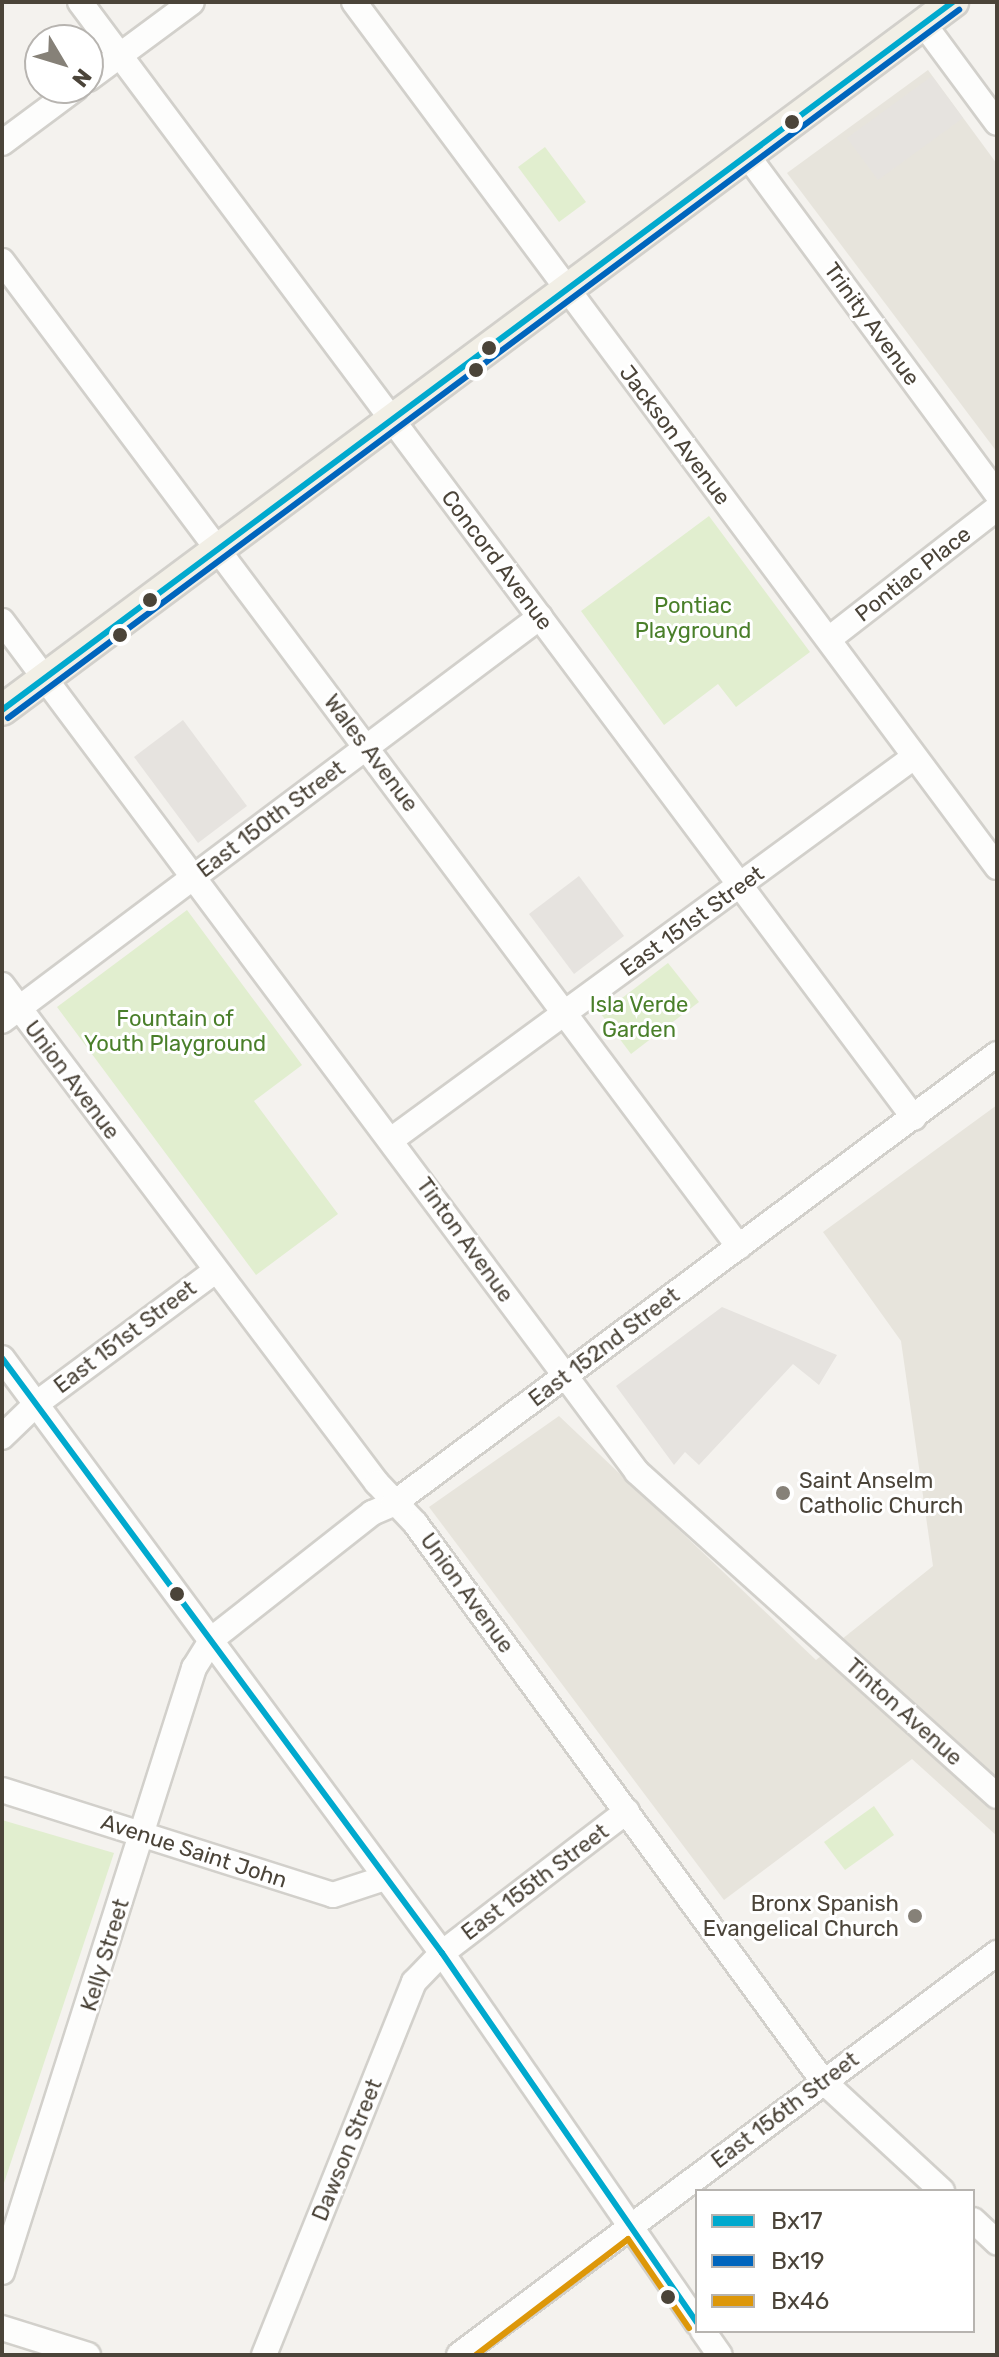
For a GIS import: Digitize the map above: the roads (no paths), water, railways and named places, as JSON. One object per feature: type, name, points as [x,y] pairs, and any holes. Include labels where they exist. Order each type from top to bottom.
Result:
[{"type":"main road","points":[[2,710],[953,2]]},
{"type":"street","name":"Concord Avenue","points":[[80,2],[914,1118]]},
{"type":"street","points":[[104,68],[192,2]]},
{"type":"street","name":"Jackson Avenue","points":[[354,2],[997,867]]},
{"type":"street","points":[[923,23],[997,123]]},
{"type":"street","points":[[2,143],[54,104]]},
{"type":"street","name":"Trinity Avenue","points":[[747,155],[997,494]]},
{"type":"street","name":"Wales Avenue","points":[[2,261],[219,547],[739,1247]]},
{"type":"street","name":"Pontiac Place","points":[[829,639],[997,508]]},
{"type":"street","name":"East 150th Street","points":[[11,1015],[540,617]]},
{"type":"street","name":"Tinton Avenue","points":[[2,621],[637,1472],[997,1796]]},
{"type":"street","name":"East 151st Street","points":[[391,1140],[914,757]]},
{"type":"street","name":"Union Avenue","points":[[2,985],[11,1015],[215,1271],[393,1504],[415,1523],[823,2081],[940,2189]]},
{"type":"street","name":"East 152nd Street","points":[[212,1639],[372,1513],[393,1504],[997,1054]]},
{"type":"street","name":"East 151st Street","points":[[2,1437],[36,1404],[215,1271]]},
{"type":"street","points":[[2,1358],[442,1953],[695,2319]]},
{"type":"street","name":"Kelly Street","points":[[2,2272],[194,1668],[212,1639]]},
{"type":"street","name":"Avenue Saint John","points":[[2,1790],[333,1895],[385,1878]]},
{"type":"street","name":"East 155th Street","points":[[442,1953],[627,1811]]},
{"type":"street","name":"Dawson Street","points":[[264,2355],[414,1982],[442,1953]]},
{"type":"street","name":"East 156th Street","points":[[459,2355],[997,1953]]},
{"type":"street","points":[[975,2222],[997,2242]]},
{"type":"street","points":[[2,2328],[88,2355]]},
{"type":"street","points":[[704,2333],[720,2355]]},
{"type":"place","name":"Saint Anselm Catholic Church","points":[[783,1493]]},
{"type":"place","name":"Bronx Spanish Evangelical Church","points":[[915,1916]]},
{"type":"park label","name":"Pontiac Playground","points":[[693,618]]},
{"type":"park label","name":"Isla Verde Garden","points":[[639,1016]]},
{"type":"park label","name":"Fountain of Youth Playground","points":[[175,1030]]}]
